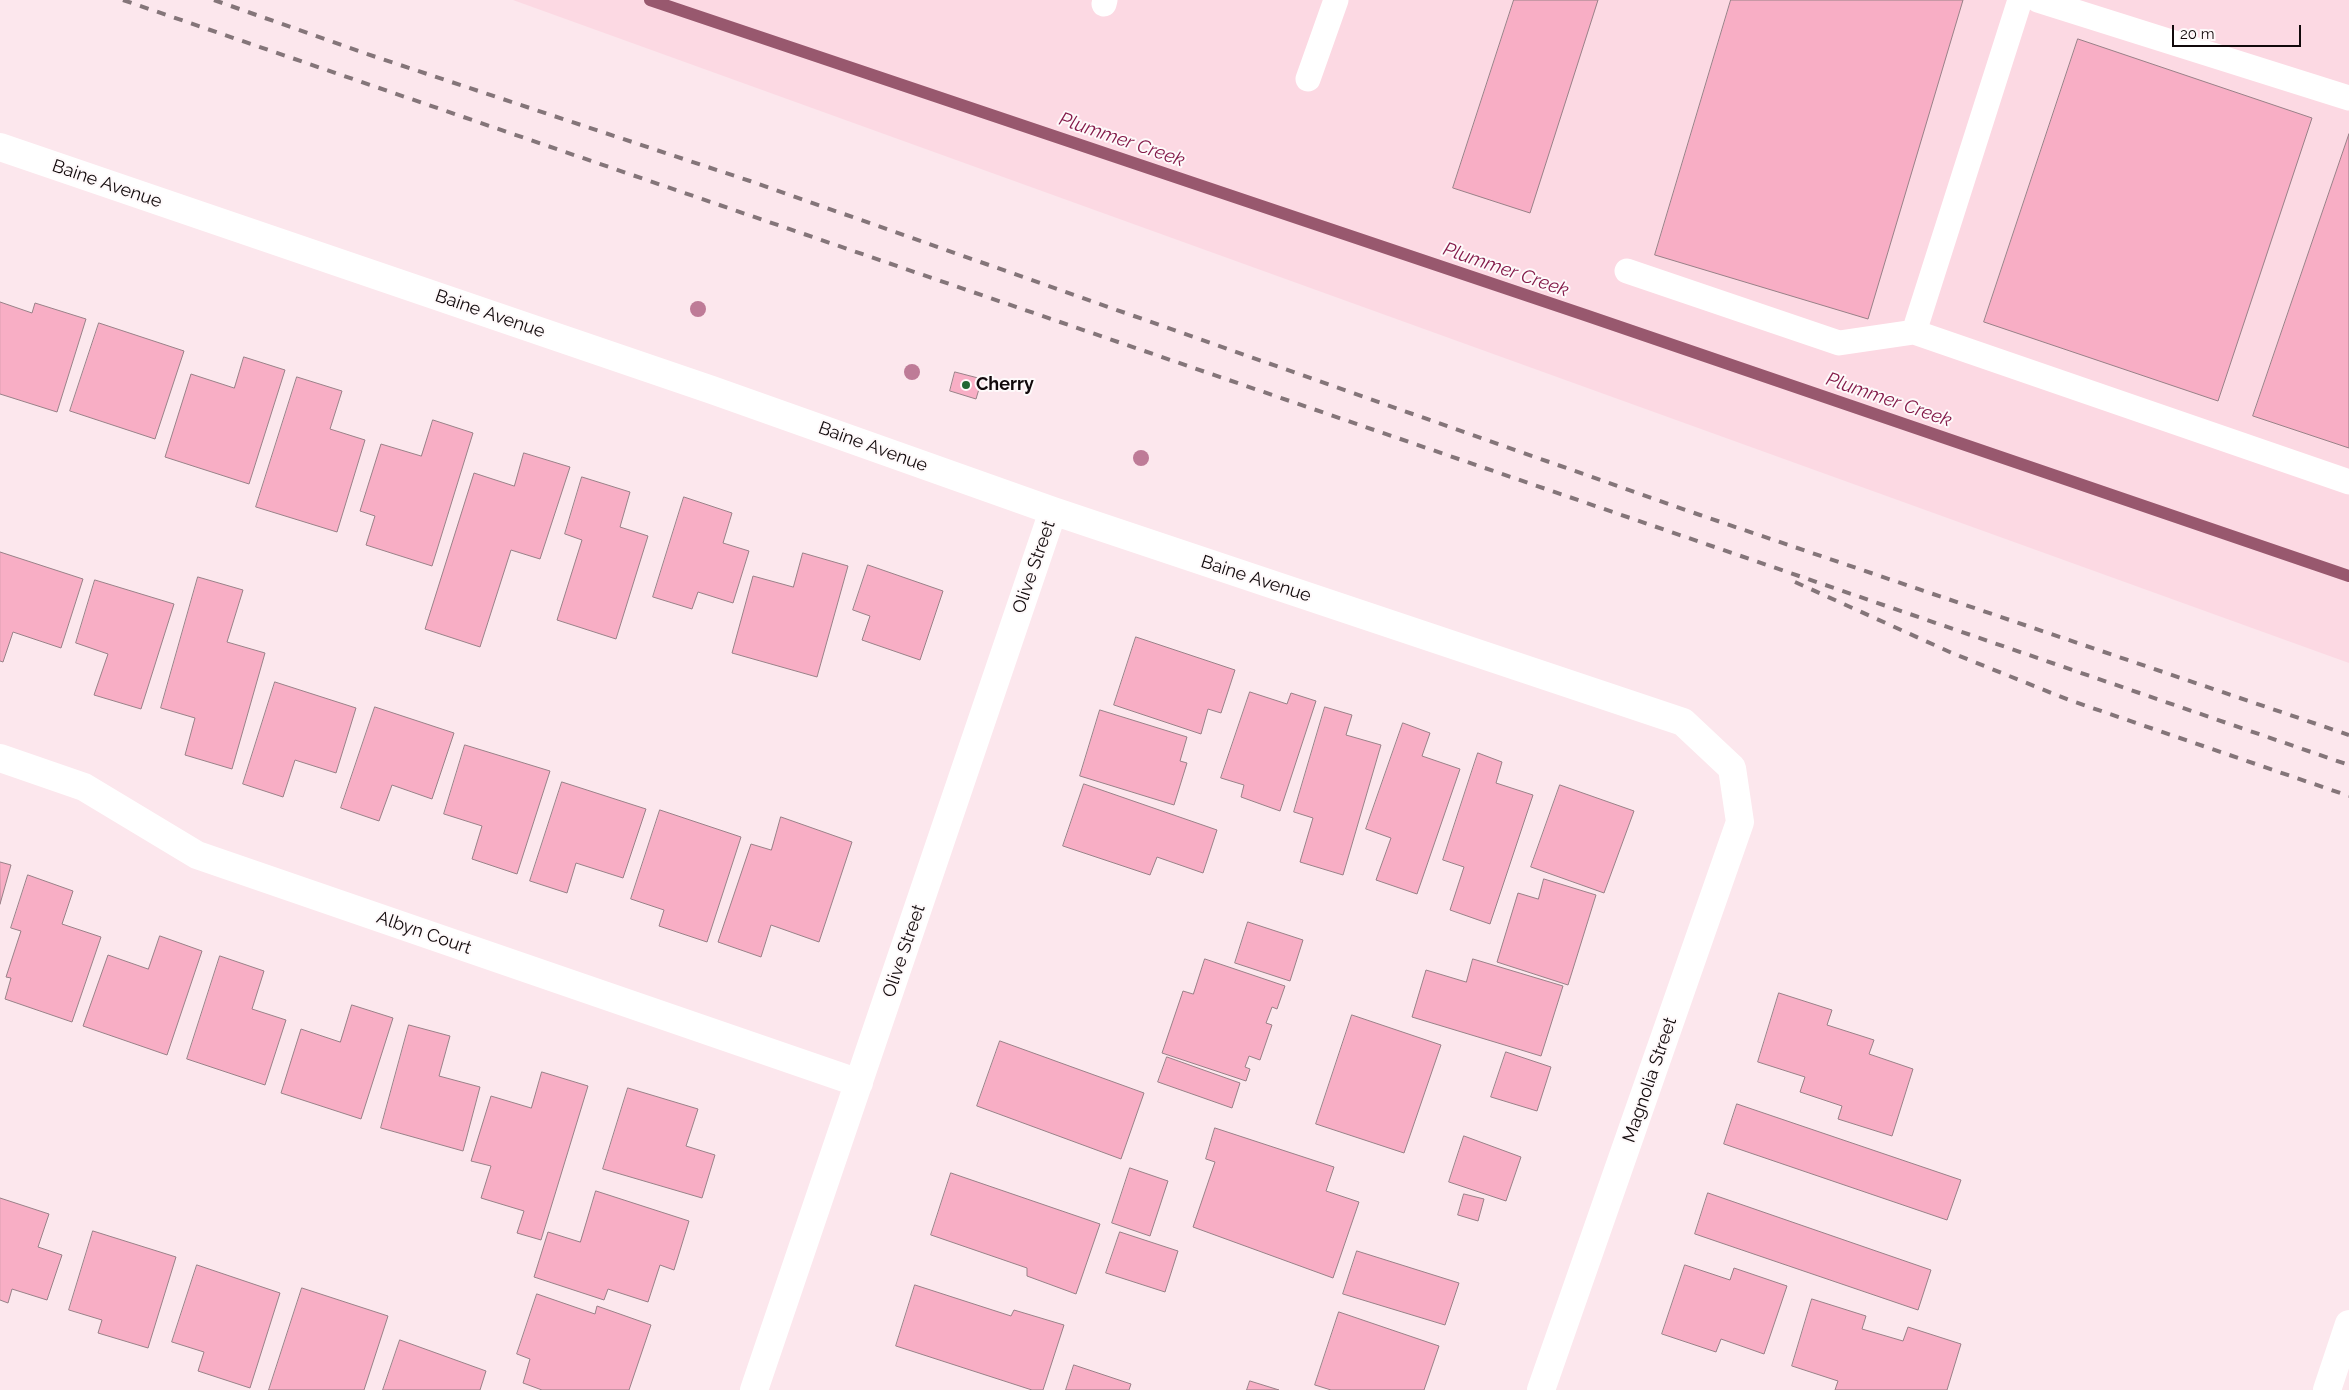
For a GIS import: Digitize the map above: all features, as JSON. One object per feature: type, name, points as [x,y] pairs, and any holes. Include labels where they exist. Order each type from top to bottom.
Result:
[{"type":"street","name":"Baine Avenue","points":[[0,147],[712,390],[1053,511],[1683,722],[1732,768]]},
{"type":"street","name":"Olive Street","points":[[754,1390],[1053,511]]},
{"type":"street","name":"Albyn Court","points":[[0,758],[84,787],[197,855],[859,1083]]},
{"type":"street","name":"Magnolia Street","points":[[1541,1390],[1740,822],[1732,768]]},
{"type":"street","points":[[2327,1390],[2349,1324]]},
{"type":"lane","points":[[1308,79],[1336,0]]},
{"type":"lane","points":[[1914,332],[2020,0]]},
{"type":"lane","points":[[2038,0],[2349,98]]},
{"type":"lane","points":[[1627,271],[1839,343],[1914,332],[2349,482]]},
{"type":"shaded area","points":[[513,0],[2349,0],[2349,663]]},
{"type":"building","points":[[1514,0],[1598,0],[1530,213],[1453,188]]},
{"type":"building","points":[[1731,0],[1963,0],[1868,319],[1655,255]]},
{"type":"building","points":[[2078,39],[2312,118],[2218,401],[1984,322]]},
{"type":"building","points":[[2349,134],[2349,448],[2253,416]]},
{"type":"building","points":[[0,302],[32,313],[35,303],[86,319],[57,412],[0,394]]},
{"type":"building","points":[[99,323],[184,351],[155,439],[70,411]]},
{"type":"building","points":[[244,357],[285,370],[249,484],[165,457],[191,374],[234,388]]},
{"type":"building","name":"Cherry","points":[[955,372],[982,379],[976,399],[950,391]]},
{"type":"building","points":[[297,377],[342,391],[330,429],[365,440],[337,532],[256,507]]},
{"type":"building","points":[[433,420],[473,433],[432,566],[366,545],[375,516],[360,511],[381,444],[421,456]]},
{"type":"building","points":[[524,453],[570,467],[540,559],[511,550],[480,647],[425,629],[474,473],[514,486]]},
{"type":"building","points":[[582,477],[630,492],[620,527],[648,536],[616,639],[557,620],[582,540],[565,534]]},
{"type":"building","points":[[684,497],[732,513],[723,543],[749,551],[733,603],[698,592],[692,609],[653,597]]},
{"type":"building","points":[[0,552],[83,579],[61,648],[13,632],[3,662],[0,661]]},
{"type":"building","points":[[803,553],[848,566],[817,677],[732,653],[753,576],[793,587]]},
{"type":"building","points":[[868,565],[943,591],[920,660],[862,640],[870,616],[853,610]]},
{"type":"building","points":[[198,577],[243,590],[227,642],[265,653],[232,769],[185,755],[195,718],[161,708]]},
{"type":"building","points":[[95,580],[174,604],[141,709],[94,695],[108,654],[76,643]]},
{"type":"building","points":[[1136,637],[1235,670],[1221,713],[1208,709],[1201,734],[1114,705]]},
{"type":"building","points":[[275,682],[356,708],[336,773],[295,760],[283,797],[243,784]]},
{"type":"building","points":[[1250,692],[1287,704],[1291,693],[1316,701],[1280,811],[1241,797],[1244,785],[1221,778]]},
{"type":"building","points":[[375,707],[454,733],[432,799],[392,785],[379,821],[341,808]]},
{"type":"building","points":[[1325,707],[1352,715],[1346,735],[1381,745],[1343,875],[1300,862],[1313,818],[1294,812]]},
{"type":"building","points":[[1100,710],[1187,737],[1180,761],[1187,763],[1174,805],[1080,776]]},
{"type":"building","points":[[1403,723],[1430,733],[1422,756],[1460,769],[1417,894],[1376,880],[1391,838],[1366,829]]},
{"type":"building","points":[[465,745],[550,771],[517,874],[472,859],[482,826],[444,814]]},
{"type":"building","points":[[1478,753],[1502,762],[1496,783],[1533,795],[1490,924],[1450,910],[1464,867],[1443,860]]},
{"type":"building","points":[[562,782],[646,809],[623,878],[576,863],[567,893],[530,881]]},
{"type":"building","points":[[1084,784],[1217,830],[1203,873],[1157,857],[1150,875],[1063,846]]},
{"type":"building","points":[[1560,785],[1634,811],[1604,893],[1531,867]]},
{"type":"building","points":[[660,810],[741,837],[707,942],[659,926],[664,910],[631,899]]},
{"type":"building","points":[[781,817],[852,842],[819,942],[771,925],[761,957],[718,942],[751,844],[771,850]]},
{"type":"building","points":[[0,862],[11,865],[0,904]]},
{"type":"building","points":[[28,875],[73,891],[62,924],[101,937],[72,1022],[5,999],[11,978],[6,977],[21,931],[11,928]]},
{"type":"building","points":[[1544,879],[1596,895],[1568,985],[1497,962],[1518,893],[1538,899]]},
{"type":"building","points":[[1248,922],[1303,940],[1290,981],[1235,963]]},
{"type":"building","points":[[160,936],[202,951],[167,1055],[83,1026],[108,955],[148,969]]},
{"type":"building","points":[[220,956],[264,971],[252,1009],[286,1020],[265,1085],[187,1059]]},
{"type":"building","points":[[1205,959],[1285,986],[1277,1009],[1272,1007],[1266,1023],[1272,1025],[1260,1060],[1249,1056],[1245,1067],[1250,1069],[1246,1081],[1162,1053],[1183,991],[1193,994]]},
{"type":"building","points":[[1473,959],[1563,986],[1541,1056],[1412,1017],[1426,970],[1466,982]]},
{"type":"building","points":[[1779,993],[1832,1010],[1827,1025],[1874,1040],[1869,1054],[1913,1069],[1892,1136],[1838,1119],[1842,1106],[1800,1092],[1805,1077],[1758,1062]]},
{"type":"building","points":[[352,1005],[393,1018],[361,1119],[281,1093],[301,1029],[340,1042]]},
{"type":"building","points":[[1352,1015],[1441,1045],[1404,1153],[1316,1124]]},
{"type":"building","points":[[409,1025],[450,1036],[439,1076],[480,1087],[463,1151],[381,1128]]},
{"type":"building","points":[[1000,1041],[1144,1093],[1121,1159],[977,1106]]},
{"type":"building","points":[[1506,1052],[1551,1067],[1537,1111],[1491,1097]]},
{"type":"building","points":[[1167,1057],[1240,1083],[1232,1108],[1158,1082]]},
{"type":"building","points":[[542,1072],[588,1086],[541,1240],[517,1233],[524,1211],[481,1198],[491,1166],[471,1161],[491,1096],[531,1108]]},
{"type":"building","points":[[628,1088],[698,1109],[686,1146],[715,1155],[702,1198],[603,1169]]},
{"type":"building","points":[[1737,1104],[1961,1180],[1947,1220],[1724,1144]]},
{"type":"building","points":[[1215,1128],[1334,1167],[1326,1191],[1359,1202],[1333,1278],[1193,1227],[1215,1162],[1206,1159]]},
{"type":"building","points":[[1464,1136],[1521,1157],[1506,1201],[1449,1182]]},
{"type":"building","points":[[1130,1168],[1168,1181],[1150,1236],[1112,1223]]},
{"type":"building","points":[[951,1173],[1100,1224],[1076,1294],[1027,1276],[1027,1268],[931,1235]]},
{"type":"building","points":[[596,1191],[689,1221],[674,1270],[660,1265],[648,1302],[608,1289],[604,1300],[534,1277],[548,1232],[580,1242]]},
{"type":"building","points":[[1708,1193],[1931,1270],[1918,1310],[1695,1234]]},
{"type":"building","points":[[1464,1194],[1484,1199],[1478,1221],[1458,1215]]},
{"type":"building","points":[[0,1198],[49,1214],[38,1247],[62,1255],[47,1300],[12,1289],[8,1303],[0,1300]]},
{"type":"building","points":[[93,1231],[176,1257],[148,1348],[98,1333],[102,1320],[69,1310]]},
{"type":"building","points":[[1120,1232],[1178,1251],[1165,1292],[1106,1273]]},
{"type":"building","points":[[1357,1251],[1459,1283],[1445,1325],[1343,1294]]},
{"type":"building","points":[[197,1265],[280,1293],[250,1388],[198,1371],[204,1352],[172,1342]]},
{"type":"building","points":[[1685,1265],[1730,1280],[1734,1268],[1787,1286],[1764,1354],[1721,1339],[1716,1352],[1662,1334]]},
{"type":"building","points":[[915,1285],[1011,1316],[1014,1310],[1064,1325],[1043,1390],[1032,1390],[896,1346]]},
{"type":"building","points":[[302,1288],[388,1316],[364,1390],[269,1390]]},
{"type":"building","points":[[537,1294],[595,1314],[597,1306],[651,1325],[629,1390],[542,1390],[523,1383],[530,1359],[517,1354]]},
{"type":"building","points":[[1812,1299],[1866,1316],[1862,1329],[1903,1341],[1908,1327],[1961,1344],[1947,1390],[1835,1390],[1838,1381],[1792,1366]]},
{"type":"building","points":[[1339,1312],[1439,1346],[1424,1390],[1331,1390],[1315,1385]]},
{"type":"building","points":[[400,1340],[486,1371],[480,1390],[383,1390]]},
{"type":"building","points":[[1074,1365],[1131,1384],[1129,1390],[1066,1390]]},
{"type":"building","points":[[1250,1381],[1279,1390],[1247,1390]]},
{"type":"waterway","name":"Plummer Creek","points":[[650,0],[1585,315],[2349,576]]},
{"type":"railway","points":[[123,0],[2349,765]]},
{"type":"railway","points":[[214,0],[364,53],[750,181],[1700,515],[2349,735]]},
{"type":"railway","points":[[1795,582],[1952,653],[2069,700],[2349,796]]},
{"type":"place","name":"Cherry","points":[[966,385]]}]
